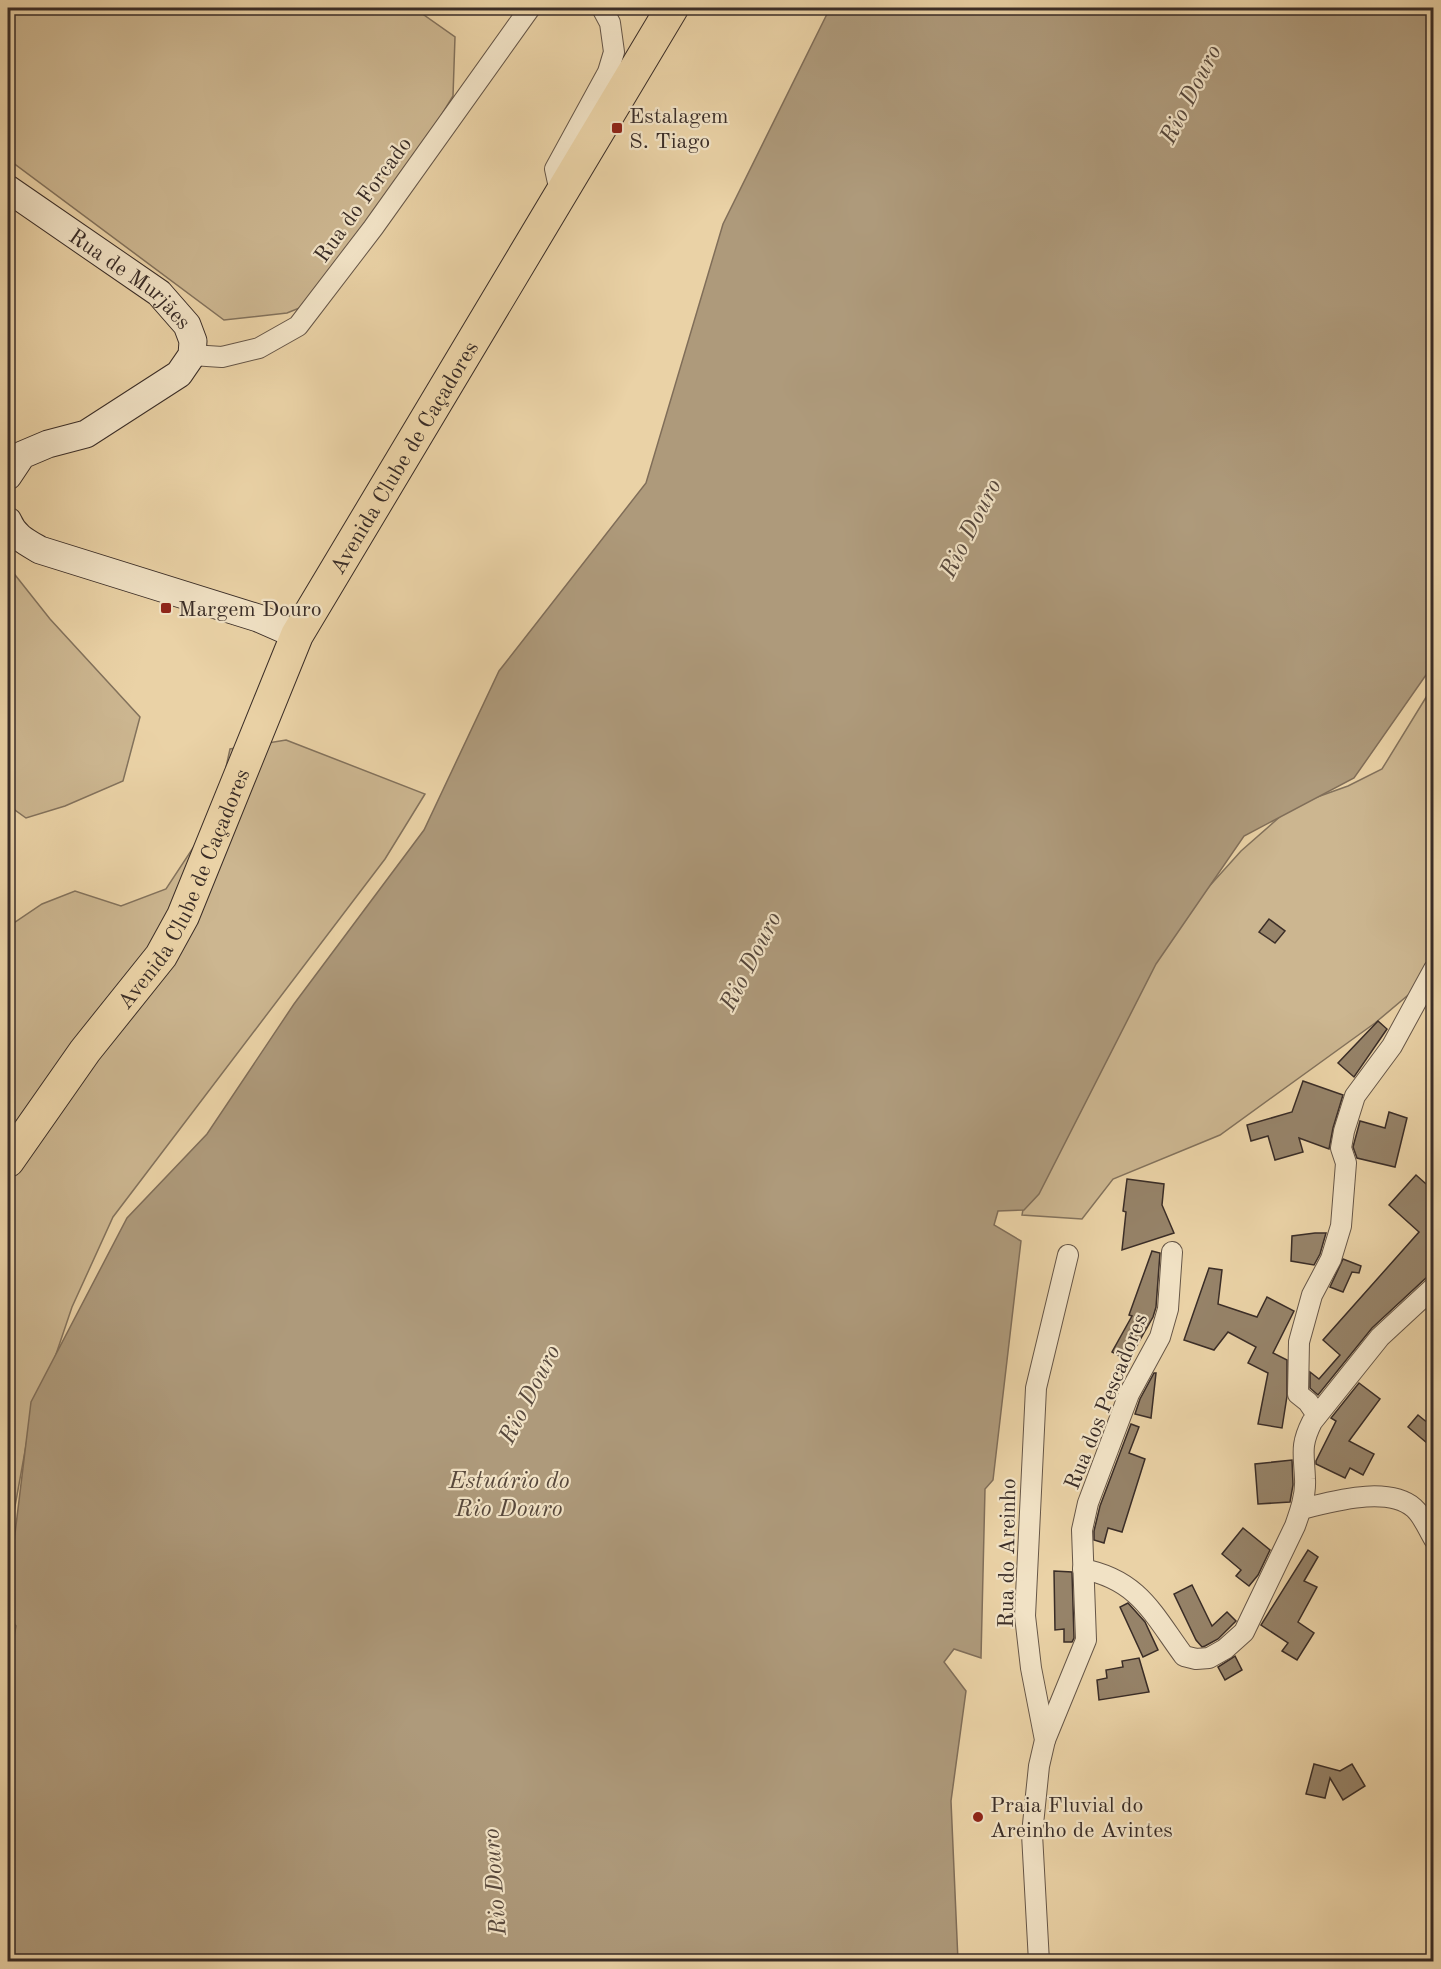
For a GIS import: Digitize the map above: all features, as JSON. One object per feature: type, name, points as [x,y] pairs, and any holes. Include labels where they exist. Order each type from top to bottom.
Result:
[{"type":"main road","name":"Avenida Clube de Caçadores","points":[[8,1161],[85,1050],[161,956],[183,916],[297,635],[672,8]]},
{"type":"main road","name":"Rua de Murjães","points":[[8,189],[159,293],[187,325],[193,341],[192,355],[179,374],[86,434],[48,444],[22,455],[9,471],[8,476]]},
{"type":"main road","points":[[8,521],[11,529],[20,539],[40,550],[258,618],[297,635]]},
{"type":"street","name":"Rua do Forcado","points":[[192,355],[222,357],[259,348],[298,326],[373,228],[530,8]]},
{"type":"street","points":[[560,192],[555,169],[608,72],[614,52],[610,23],[602,8]]},
{"type":"street","points":[[1317,1415],[1308,1402],[1298,1394],[1299,1342],[1312,1295],[1330,1259],[1341,1226],[1346,1162],[1341,1148],[1344,1131],[1355,1096],[1392,1046],[1434,969]]},
{"type":"street","name":"Rua dos Pescadores","points":[[1045,1740],[1086,1640],[1082,1530],[1088,1503],[1129,1394],[1160,1337],[1168,1309],[1172,1252]]},
{"type":"street","name":"Rua do Areinho","points":[[1039,1962],[1032,1834],[1038,1766],[1045,1740],[1031,1668],[1025,1616],[1036,1388],[1068,1255]]},
{"type":"street","points":[[1083,1569],[1102,1573],[1123,1584],[1142,1600],[1165,1626],[1184,1656],[1196,1659],[1209,1658],[1225,1649],[1244,1632],[1278,1564],[1301,1509],[1305,1480],[1302,1460],[1304,1438],[1317,1415],[1380,1337],[1434,1287]]},
{"type":"street","points":[[1301,1509],[1368,1495],[1401,1501],[1414,1508],[1422,1517],[1434,1539]]},
{"type":"shaded area","points":[[8,8],[414,8],[455,37],[453,96],[332,295],[287,313],[224,320],[8,159]]},
{"type":"shaded area","points":[[8,566],[50,619],[140,717],[123,781],[65,806],[26,818],[8,805]]},
{"type":"shaded area","points":[[1433,686],[1433,975],[1375,1023],[1220,1135],[1113,1179],[1082,1219],[1022,1215],[1024,1204],[1177,908],[1195,902],[1241,851],[1292,806],[1348,786],[1382,769]]},
{"type":"shaded area","points":[[286,740],[425,794],[385,859],[113,1217],[72,1307],[27,1440],[8,1545],[8,927],[42,904],[75,891],[121,906],[166,889],[216,813],[230,749]]},
{"type":"water","name":"Estuário do Rio Douro","points":[[830,8],[1433,8],[1433,665],[1354,778],[1244,836],[1156,964],[1039,1194],[1024,1210],[998,1211],[994,1225],[1021,1241],[993,1480],[985,1489],[981,1658],[954,1649],[944,1662],[966,1691],[951,1801],[958,1961],[8,1961],[8,1669],[16,1626],[8,1615],[8,1591],[31,1402],[127,1218],[207,1134],[294,1004],[424,830],[499,671],[646,483],[723,224]]},
{"type":"building","points":[[1269,919],[1285,931],[1275,943],[1259,932]]},
{"type":"building","points":[[1378,1021],[1387,1029],[1354,1077],[1338,1063]]},
{"type":"building","points":[[1303,1081],[1343,1095],[1329,1149],[1299,1138],[1303,1152],[1275,1160],[1268,1136],[1251,1141],[1247,1125],[1292,1112]]},
{"type":"building","points":[[1389,1112],[1407,1118],[1395,1167],[1357,1158],[1353,1147],[1360,1121],[1385,1128]]},
{"type":"building","points":[[1416,1175],[1434,1191],[1434,1275],[1426,1278],[1372,1328],[1318,1395],[1310,1388],[1310,1372],[1319,1379],[1340,1355],[1323,1340],[1419,1232],[1389,1205]]},
{"type":"building","points":[[1127,1179],[1164,1184],[1162,1205],[1174,1233],[1122,1250]]},
{"type":"building","points":[[1326,1233],[1314,1265],[1291,1261],[1292,1236]]},
{"type":"building","points":[[1152,1251],[1160,1253],[1156,1307],[1153,1317],[1128,1361],[1112,1352],[1132,1316],[1129,1315]]},
{"type":"building","points":[[1343,1259],[1361,1266],[1359,1273],[1352,1272],[1343,1292],[1330,1287]]},
{"type":"building","points":[[1209,1268],[1222,1270],[1218,1304],[1257,1317],[1267,1297],[1294,1311],[1273,1353],[1287,1360],[1287,1396],[1282,1428],[1258,1424],[1268,1373],[1248,1363],[1256,1347],[1228,1332],[1214,1350],[1184,1340]]},
{"type":"building","points":[[1156,1373],[1151,1418],[1135,1414],[1140,1399]]},
{"type":"building","points":[[1359,1383],[1380,1399],[1349,1441],[1374,1454],[1363,1475],[1350,1468],[1345,1478],[1316,1464],[1316,1461],[1336,1421],[1331,1418]]},
{"type":"building","points":[[1418,1415],[1434,1428],[1434,1449],[1408,1427]]},
{"type":"building","points":[[1131,1424],[1139,1427],[1129,1453],[1145,1459],[1122,1532],[1108,1528],[1104,1543],[1094,1540],[1094,1531],[1100,1506]]},
{"type":"building","points":[[1292,1460],[1293,1485],[1290,1502],[1258,1504],[1255,1464]]},
{"type":"building","points":[[1243,1528],[1270,1550],[1258,1575],[1249,1586],[1236,1576],[1241,1570],[1222,1554]]},
{"type":"building","points":[[1308,1550],[1318,1557],[1304,1581],[1317,1587],[1298,1622],[1314,1633],[1297,1660],[1282,1651],[1288,1643],[1261,1625]]},
{"type":"building","points":[[1054,1571],[1072,1572],[1074,1638],[1072,1642],[1064,1642],[1064,1629],[1055,1630]]},
{"type":"building","points":[[1192,1585],[1212,1626],[1227,1612],[1236,1621],[1218,1639],[1202,1647],[1196,1640],[1174,1594]]},
{"type":"building","points":[[1128,1603],[1145,1622],[1158,1650],[1143,1657],[1120,1607]]},
{"type":"building","points":[[1235,1656],[1242,1670],[1225,1680],[1218,1667]]},
{"type":"building","points":[[1139,1658],[1149,1692],[1099,1700],[1097,1680],[1107,1678],[1106,1670],[1123,1667],[1122,1661]]},
{"type":"building","points":[[1314,1764],[1340,1771],[1352,1764],[1365,1786],[1343,1800],[1330,1778],[1325,1798],[1306,1794]]},
{"type":"place","name":"Estalagem S. Tiago","points":[[617,128]]},
{"type":"place","name":"Margem Douro","points":[[166,608]]},
{"type":"place","name":"Praia Fluvial do Areinho de Avintes","points":[[978,1817]]},
{"type":"water label","name":"Rio Douro","points":[[1190,94]]},
{"type":"water label","name":"Rio Douro","points":[[970,528]]},
{"type":"water label","name":"Rio Douro","points":[[750,961]]},
{"type":"water label","name":"Rio Douro","points":[[529,1394]]},
{"type":"water label","name":"Rio Douro","points":[[494,1882]]}]
